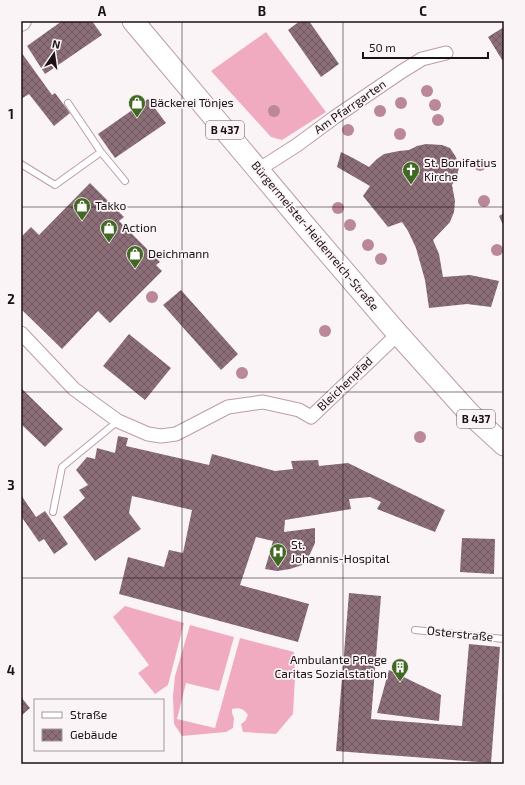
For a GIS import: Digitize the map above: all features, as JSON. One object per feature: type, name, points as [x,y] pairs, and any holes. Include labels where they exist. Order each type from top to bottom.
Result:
[{"type":"main road","name":"Bürgermeister-Heidenreich-Straße","points":[[133,21],[398,334],[469,413],[504,445]]},
{"type":"street","name":"Am Pfarrgarten","points":[[258,170],[297,146],[335,117],[412,65],[422,59],[446,53]]},
{"type":"street","name":"Bleichenpfad","points":[[21,333],[74,389],[118,421],[148,434],[161,436],[176,434],[228,408],[264,402],[299,410],[311,417],[398,334]]},
{"type":"lane","points":[[68,103],[101,152],[125,180]]},
{"type":"lane","points":[[21,164],[55,185],[101,152]]},
{"type":"lane","points":[[53,512],[62,467],[118,421]]},
{"type":"lane","name":"Osterstraße","points":[[416,630],[504,639]]},
{"type":"shaded area","points":[[266,32],[326,112],[282,140],[271,137],[211,71]]},
{"type":"shaded area","points":[[125,606],[184,623],[168,685],[155,694],[138,673],[149,665],[113,617]]},
{"type":"shaded area","points":[[190,625],[234,637],[219,691],[186,683],[177,719],[215,728],[240,638],[294,652],[295,677],[293,714],[276,734],[243,732],[241,724],[245,721],[248,715],[245,711],[237,708],[232,709],[234,718],[233,728],[226,732],[182,736],[174,724],[173,696],[175,676]]},
{"type":"building","points":[[62,21],[92,21],[102,35],[45,74],[27,46]]},
{"type":"building","points":[[300,21],[309,21],[339,64],[321,77],[288,30]]},
{"type":"building","points":[[504,27],[504,63],[488,37]]},
{"type":"building","points":[[21,52],[52,95],[55,93],[70,113],[54,126],[29,94],[21,99]]},
{"type":"building","points":[[148,99],[166,123],[115,158],[98,134]]},
{"type":"building","points":[[426,144],[442,145],[450,148],[456,157],[459,167],[457,176],[452,185],[455,201],[454,212],[450,222],[433,240],[439,254],[443,277],[470,275],[499,281],[491,307],[467,304],[429,308],[425,280],[416,248],[408,231],[402,222],[388,227],[363,196],[370,186],[337,167],[341,152],[369,167],[384,154],[409,150]]},
{"type":"building","points":[[90,183],[124,217],[119,221],[160,262],[156,265],[162,271],[110,323],[98,311],[62,349],[21,309],[21,237],[31,227],[39,235]]},
{"type":"building","points":[[504,213],[504,227],[499,216]]},
{"type":"building","points":[[181,290],[238,354],[221,370],[163,305]]},
{"type":"building","points":[[129,334],[171,368],[145,400],[103,366]]},
{"type":"building","points":[[21,388],[63,429],[45,447],[21,424]]},
{"type":"building","points":[[118,436],[128,438],[126,446],[209,465],[212,454],[275,471],[293,469],[291,461],[318,460],[319,466],[348,463],[445,510],[435,532],[377,509],[381,502],[370,497],[349,499],[351,509],[285,520],[284,532],[315,528],[315,543],[310,554],[302,565],[277,571],[265,569],[273,541],[256,537],[240,585],[309,604],[298,642],[119,594],[128,557],[164,567],[169,550],[183,553],[192,510],[132,496],[129,513],[141,529],[95,561],[63,517],[85,498],[79,490],[88,485],[76,470],[87,457],[95,459],[97,448],[115,453]]},
{"type":"building","points":[[21,495],[36,517],[45,511],[68,544],[54,554],[44,539],[39,542],[21,516]]},
{"type":"building","points":[[462,538],[495,539],[494,574],[460,572]]},
{"type":"building","points":[[349,593],[381,596],[371,719],[462,726],[469,644],[500,647],[491,763],[336,751]]},
{"type":"building","name":"Ambulante Pflege Caritas Sozialstation","points":[[389,670],[441,695],[439,721],[377,713]]},
{"type":"building","points":[[21,697],[30,708],[21,716]]},
{"type":"place","name":"Bäckerei Tönjes","points":[[137,118]]},
{"type":"place","name":"St. Bonifatius Kirche","points":[[411,185]]},
{"type":"place","name":"Takko","points":[[82,221]]},
{"type":"place","name":"Action","points":[[109,243]]},
{"type":"place","name":"Deichmann","points":[[135,269]]},
{"type":"place","name":"St. Johannis-Hospital","points":[[278,567]]},
{"type":"place","name":"Ambulante Pflege Caritas Sozialstation","points":[[400,682]]}]
